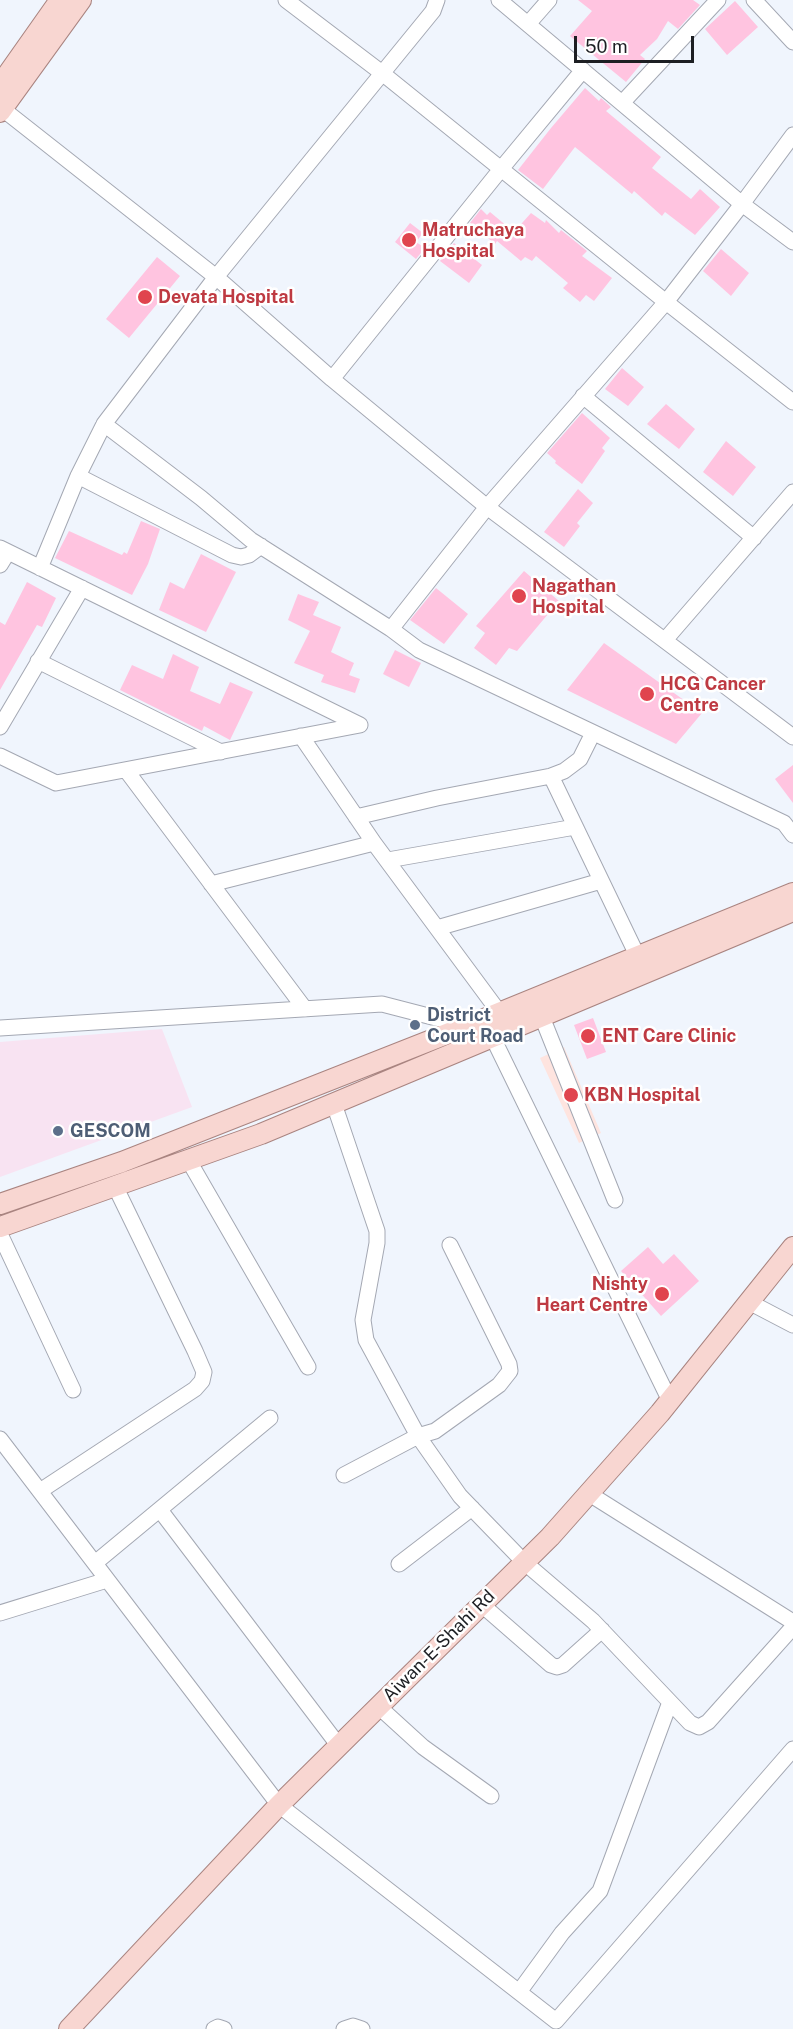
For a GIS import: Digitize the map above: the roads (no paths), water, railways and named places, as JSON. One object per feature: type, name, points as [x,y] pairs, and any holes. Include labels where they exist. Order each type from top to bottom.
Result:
[{"type":"main road","points":[[1,110],[81,0]]},
{"type":"main road","points":[[0,85],[56,2]]},
{"type":"main road","points":[[0,1204],[122,1162],[467,1026],[793,893]]},
{"type":"main road","points":[[0,1227],[261,1134],[793,911]]},
{"type":"main road","name":"Aiwan-E-Shahi Rd","points":[[69,2029],[279,1805],[524,1562],[588,1493],[670,1401],[793,1247]]},
{"type":"street","points":[[286,0],[382,73],[793,402]]},
{"type":"street","points":[[40,568],[78,476],[104,424],[216,277],[433,11],[437,0]]},
{"type":"street","points":[[499,0],[742,204],[793,242]]},
{"type":"street","points":[[528,24],[549,0]]},
{"type":"street","points":[[622,103],[718,0]]},
{"type":"street","points":[[754,0],[793,42]]},
{"type":"street","points":[[332,379],[583,70]]},
{"type":"street","points":[[1,110],[216,277],[332,379],[487,507],[793,737]]},
{"type":"street","points":[[391,629],[487,507],[666,302],[793,135]]},
{"type":"street","points":[[584,396],[754,538]]},
{"type":"street","points":[[104,424],[261,546],[391,629],[419,650],[784,824],[793,835]]},
{"type":"street","points":[[78,476],[232,555],[241,557],[249,555],[261,546]]},
{"type":"street","points":[[665,640],[793,492]]},
{"type":"street","points":[[0,756],[56,783],[360,725],[40,568],[3,555]]},
{"type":"street","points":[[0,727],[82,588]]},
{"type":"street","points":[[38,661],[221,752]]},
{"type":"street","points":[[357,817],[437,798],[551,776],[564,771],[580,759],[593,734]]},
{"type":"street","points":[[301,736],[374,843],[499,1012]]},
{"type":"street","points":[[126,770],[305,1009]]},
{"type":"street","points":[[551,776],[637,955]]},
{"type":"street","points":[[388,860],[575,827]]},
{"type":"street","points":[[211,884],[374,843]]},
{"type":"street","points":[[437,928],[601,881]]},
{"type":"street","points":[[0,1028],[382,1004],[467,1026]]},
{"type":"street","points":[[542,1017],[615,1200]]},
{"type":"street","points":[[494,1038],[670,1401]]},
{"type":"street","points":[[334,1104],[377,1231],[363,1320],[366,1340],[418,1436],[451,1486],[524,1562],[602,1630],[690,1723],[699,1727],[708,1722],[793,1627]]},
{"type":"street","points":[[189,1161],[308,1367]]},
{"type":"street","points":[[40,1491],[195,1389],[202,1381],[204,1372],[115,1186]]},
{"type":"street","points":[[0,1234],[73,1390]]},
{"type":"street","points":[[344,1474],[418,1436],[435,1431],[499,1385],[510,1371],[509,1364],[450,1245]]},
{"type":"street","points":[[749,1302],[793,1325]]},
{"type":"street","points":[[95,1563],[270,1418]]},
{"type":"street","points":[[0,1439],[279,1805],[556,2022],[793,1749]]},
{"type":"street","points":[[588,1493],[793,1622]]},
{"type":"street","points":[[399,1564],[472,1508]]},
{"type":"street","points":[[160,1510],[339,1746]]},
{"type":"street","points":[[0,1613],[107,1580]]},
{"type":"street","points":[[481,1604],[551,1665],[557,1667],[602,1630]]},
{"type":"street","points":[[519,1992],[562,1933],[600,1891],[670,1702]]},
{"type":"street","points":[[378,1706],[423,1747],[491,1796]]},
{"type":"street","points":[[344,2029],[353,2026],[362,2029]]},
{"type":"street","points":[[214,2029],[218,2027],[225,2029]]},
{"type":"place","name":"Matruchaya Hospital","points":[[409,240]]},
{"type":"place","name":"Devata Hospital","points":[[145,297]]},
{"type":"place","name":"Nagathan Hospital","points":[[519,596]]},
{"type":"place","name":"HCG Cancer Centre","points":[[647,694]]},
{"type":"place","name":"District Court Road","points":[[415,1025]]},
{"type":"place","name":"ENT Care Clinic","points":[[588,1036]]},
{"type":"place","name":"KBN Hospital","points":[[571,1095]]},
{"type":"place","name":"GESCOM","points":[[58,1131]]},
{"type":"place","name":"Nishty Heart Centre","points":[[662,1294]]}]
